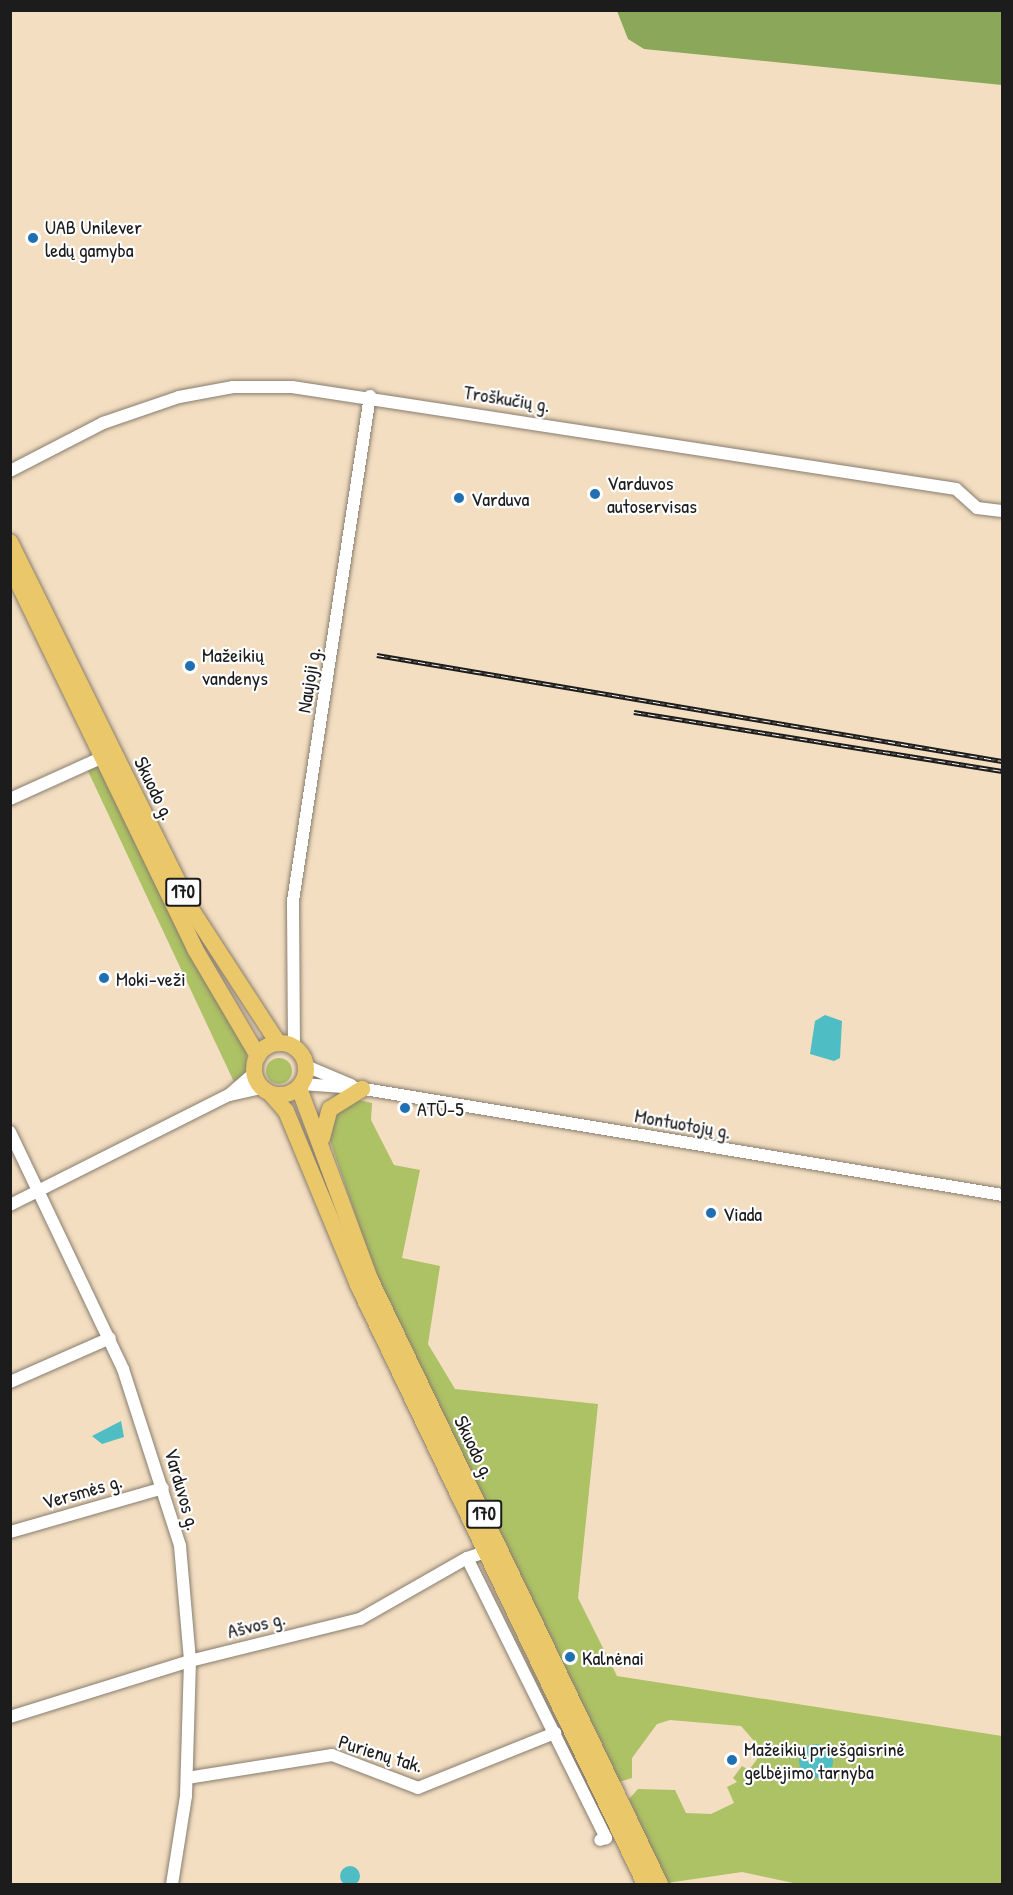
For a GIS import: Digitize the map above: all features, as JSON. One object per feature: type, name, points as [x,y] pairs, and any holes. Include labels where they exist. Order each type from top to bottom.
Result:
[{"type":"main road","name":"Skuodo g.","points":[[10,542],[202,929],[284,1045]]},
{"type":"main road","name":"Skuodo g.","points":[[10,566],[195,950],[258,1056]]},
{"type":"main road","points":[[284,1045],[306,1066],[300,1086],[266,1091],[254,1072],[258,1056],[284,1045]]},
{"type":"main road","name":"Skuodo g.","points":[[300,1086],[322,1138],[370,1279],[645,1884]]},
{"type":"main road","points":[[322,1138],[330,1109],[360,1089]]},
{"type":"main road","name":"Skuodo g.","points":[[266,1091],[286,1111],[358,1285],[494,1549],[660,1884]]},
{"type":"street","name":"Troškučių g.","points":[[10,471],[103,423],[206,391],[264,386],[370,396],[956,489],[977,508],[1002,511]]},
{"type":"street","name":"Naujoji g.","points":[[284,1045],[292,970],[292,901],[370,396]]},
{"type":"street","points":[[10,799],[103,758]]},
{"type":"street","name":"Montuotojų g.","points":[[306,1066],[360,1089]]},
{"type":"street","points":[[10,1205],[229,1095],[254,1072]]},
{"type":"street","name":"Montuotojų g.","points":[[300,1086],[360,1089],[1002,1195]]},
{"type":"street","points":[[229,1095],[266,1091]]},
{"type":"street","name":"Varduvos g.","points":[[10,1132],[110,1338],[163,1488],[180,1546],[190,1661],[187,1778],[172,1884]]},
{"type":"street","points":[[10,1382],[110,1338]]},
{"type":"street","name":"Versmės g.","points":[[10,1532],[163,1488]]},
{"type":"street","name":"Ašvos g.","points":[[10,1717],[190,1661],[360,1619],[467,1558],[494,1549]]},
{"type":"street","points":[[467,1558],[606,1838],[600,1840]]},
{"type":"street","name":"Purienų tak.","points":[[187,1778],[332,1755],[418,1788],[555,1733]]},
{"type":"green space","points":[[617,11],[1002,11],[1002,85],[644,49],[628,39]]},
{"type":"green space","points":[[98,767],[194,962],[247,1049],[246,1072],[234,1082],[87,769]]},
{"type":"green space","points":[[279,1058],[288,1062],[292,1071],[288,1080],[279,1084],[270,1080],[266,1071],[270,1062]]},
{"type":"green space","points":[[355,1099],[372,1103],[371,1120],[394,1165],[420,1170],[402,1258],[440,1266],[428,1344],[455,1389],[598,1404],[578,1598],[617,1676],[1002,1736],[1002,1884],[798,1884],[742,1872],[667,1883],[629,1799],[638,1789],[675,1790],[686,1813],[711,1814],[734,1803],[727,1787],[737,1782],[733,1778],[742,1766],[749,1770],[763,1751],[741,1726],[670,1720],[657,1724],[632,1758],[632,1778],[619,1782],[380,1287],[329,1138],[332,1115]]},
{"type":"water","points":[[825,1015],[842,1021],[840,1058],[834,1061],[810,1054],[815,1021]]},
{"type":"water","points":[[121,1421],[124,1437],[102,1444],[92,1436]]},
{"type":"water","points":[[816,1744],[828,1749],[833,1761],[828,1773],[816,1778],[804,1773],[799,1761],[804,1749]]},
{"type":"water","points":[[350,1866],[357,1869],[360,1876],[357,1883],[350,1886],[343,1883],[340,1876],[343,1869]]},
{"type":"railway","points":[[377,655],[1002,761]]},
{"type":"railway","points":[[634,712],[1002,771]]},
{"type":"place","name":"UAB Unilever ledų gamyba","points":[[33,238]]},
{"type":"place","name":"Varduvos autoservisas","points":[[595,494]]},
{"type":"place","name":"Varduva","points":[[459,498]]},
{"type":"place","name":"Mažeikių vandenys","points":[[190,666]]},
{"type":"place","name":"Moki-veži","points":[[104,978]]},
{"type":"place","name":"ATŪ-5","points":[[405,1108]]},
{"type":"place","name":"Viada","points":[[711,1213]]},
{"type":"place","name":"Kalnėnai","points":[[570,1657]]},
{"type":"place","name":"Mažeikių priešgaisrinė gelbėjimo tarnyba","points":[[732,1760]]}]
